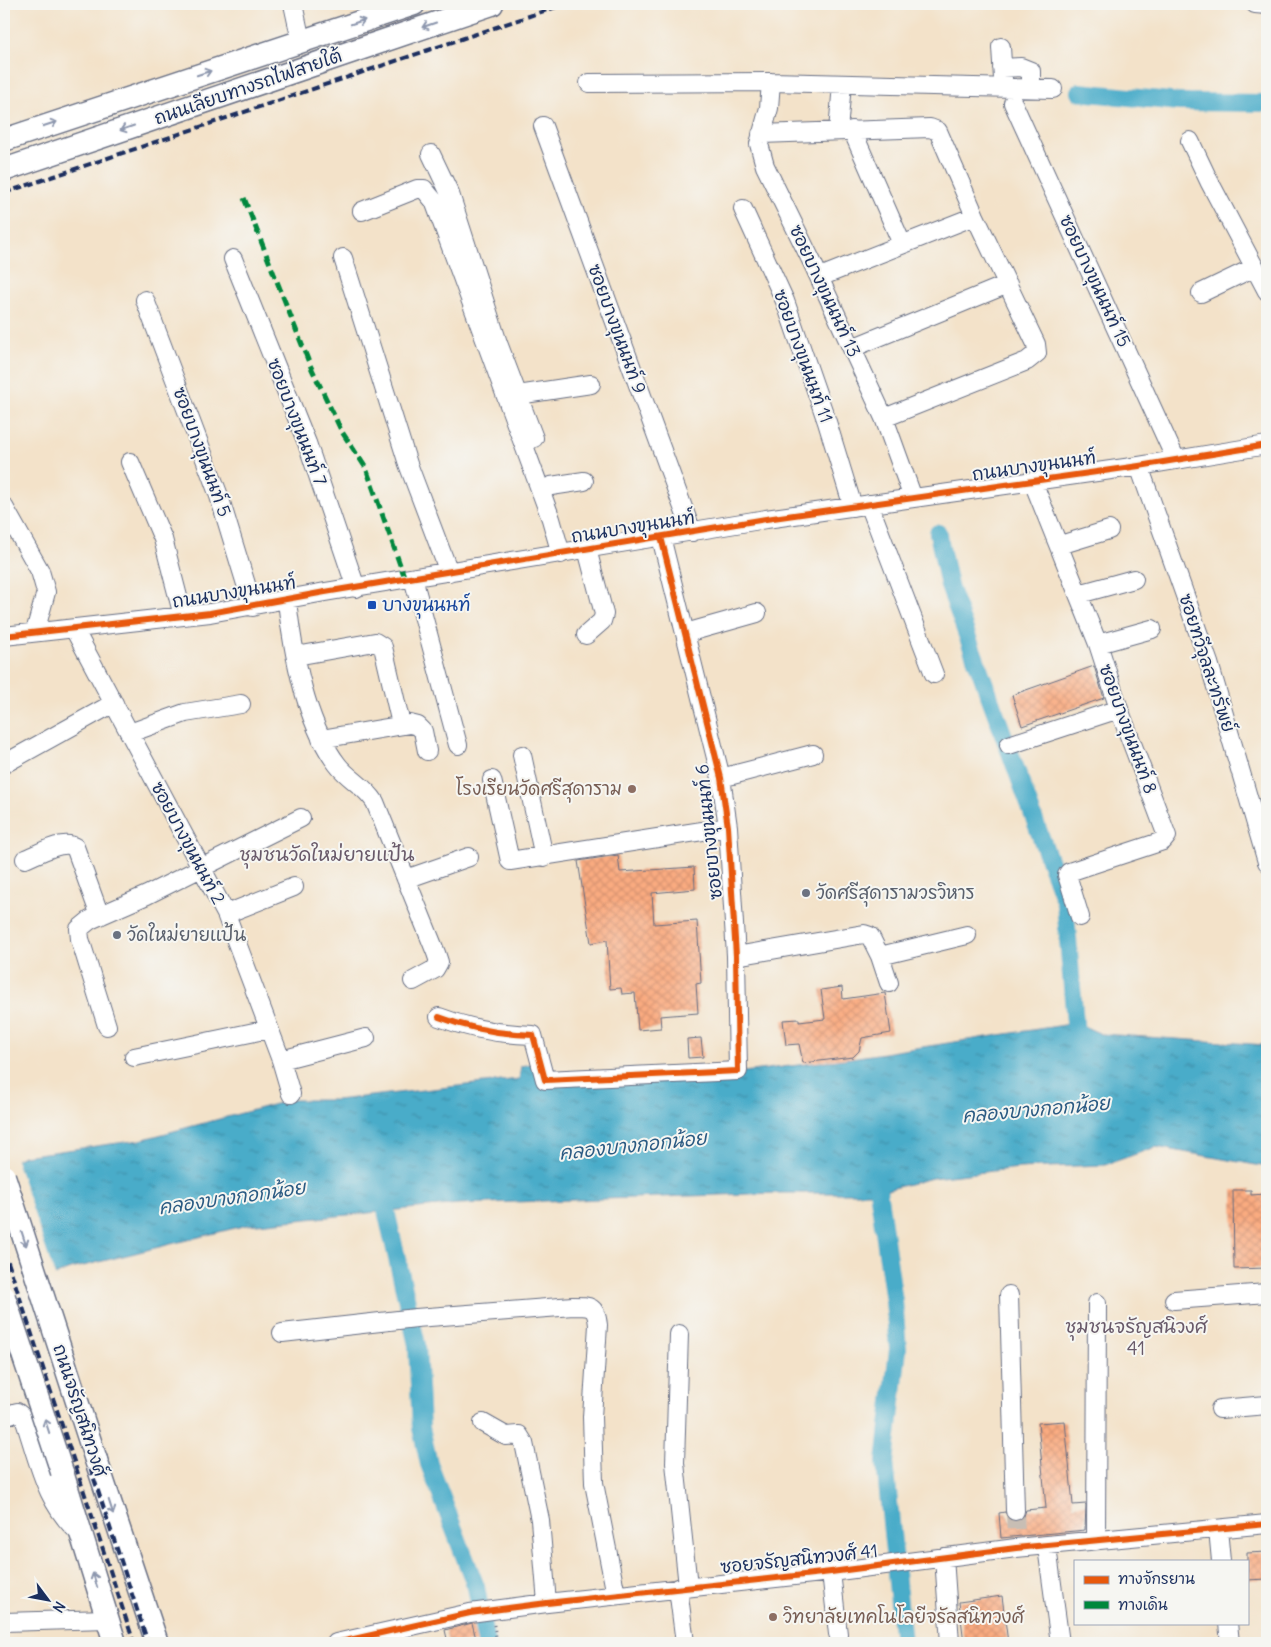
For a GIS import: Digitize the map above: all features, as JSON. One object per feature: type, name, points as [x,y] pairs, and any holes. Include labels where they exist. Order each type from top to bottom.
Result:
[{"type":"main road","name":"ถนนเลียบทางรถไฟสายใต้","points":[[4,140],[301,41],[391,7],[414,4]]},
{"type":"main road","name":"ถนนเลียบทางรถไฟสายใต้","points":[[4,170],[492,4]]},
{"type":"main road","name":"ถนนจรัญสนิทวงศ์","points":[[4,1176],[157,1643]]},
{"type":"main road","name":"ถนนจรัญสนิทวงศ์","points":[[4,1297],[62,1472],[115,1643]]},
{"type":"street","points":[[293,4],[301,41]]},
{"type":"street","points":[[1255,4],[1267,5]]},
{"type":"street","points":[[1002,47],[1003,88]]},
{"type":"street","points":[[1002,68],[1022,67],[1031,71],[1031,88]]},
{"type":"street","points":[[589,83],[771,82],[1053,89]]},
{"type":"street","name":"ซอยบางขุนนนท์ 13","points":[[771,82],[769,108],[760,144],[765,166],[820,277],[884,418],[913,498]]},
{"type":"street","points":[[842,84],[845,130],[902,244]]},
{"type":"street","name":"ซอยบางขุนนนท์ 15","points":[[1013,103],[1176,460]]},
{"type":"street","name":"ซอยบางขุนนนท์ 9","points":[[542,126],[692,532]]},
{"type":"street","points":[[761,134],[930,128],[938,131],[975,216],[1038,349],[1034,356],[971,385],[884,418]]},
{"type":"street","points":[[1190,141],[1267,291]]},
{"type":"street","points":[[431,154],[450,194],[498,342],[574,551],[604,614],[602,621],[586,635]]},
{"type":"street","points":[[362,211],[424,189],[434,201],[551,519],[574,551]]},
{"type":"street","name":"ซอยบางขุนนนท์ 11","points":[[743,209],[785,301],[827,422],[861,506],[934,674]]},
{"type":"street","points":[[820,277],[975,216]]},
{"type":"street","points":[[342,258],[408,464],[449,572]]},
{"type":"street","name":"ซอยบางขุนนนท์ 7","points":[[233,259],[307,443],[356,588]]},
{"type":"street","points":[[1201,294],[1255,266]]},
{"type":"street","points":[[852,348],[1008,284]]},
{"type":"street","name":"ซอยบางขุนนนท์ 5","points":[[145,300],[219,496],[253,607]]},
{"type":"street","points":[[518,395],[590,384]]},
{"type":"street","name":"ถนนบางขุนนนท์","points":[[4,636],[253,607],[413,578],[692,532],[1139,466],[1267,444]]},
{"type":"street","points":[[130,462],[163,539],[183,616]]},
{"type":"street","name":"ซอยทวีจุลละทรัพย์","points":[[1139,466],[1209,663],[1267,862]]},
{"type":"street","points":[[551,486],[584,481]]},
{"type":"street","name":"ซอยบางขุนนนท์ 8","points":[[1033,482],[1060,545],[1098,644],[1119,709],[1167,836],[1162,841],[1069,872],[1068,875],[1080,917]]},
{"type":"street","points":[[4,507],[40,571],[46,592],[35,632]]},
{"type":"street","points":[[1060,545],[1109,530]]},
{"type":"street","name":"ซอยบางขุนนนท์ 6","points":[[438,1017],[468,1028],[503,1034],[533,1035],[545,1080],[738,1071],[736,956],[728,827],[721,778],[661,537]]},
{"type":"street","points":[[413,578],[458,745]]},
{"type":"street","points":[[1079,594],[1134,579]]},
{"type":"street","points":[[287,600],[296,656],[321,739],[337,765],[368,791],[375,802],[439,962],[435,969],[412,981]]},
{"type":"street","points":[[686,633],[757,613]]},
{"type":"street","name":"ซอยบางขุนนนท์ 2","points":[[74,629],[226,914],[270,1029],[291,1094]]},
{"type":"street","points":[[1098,644],[1152,629]]},
{"type":"street","points":[[296,656],[375,642],[380,643],[383,647],[402,724]]},
{"type":"street","points":[[4,764],[114,703]]},
{"type":"street","points":[[130,733],[185,713],[241,704]]},
{"type":"street","points":[[1009,744],[1119,709]]},
{"type":"street","points":[[321,739],[402,724],[418,726],[423,731],[427,752]]},
{"type":"street","points":[[721,778],[813,754]]},
{"type":"street","points":[[522,755],[544,857]]},
{"type":"street","points":[[492,780],[510,861],[728,827]]},
{"type":"street","points":[[107,1026],[78,934],[82,925],[202,868],[300,818]]},
{"type":"street","points":[[25,859],[63,845],[71,844],[75,847],[100,916]]},
{"type":"street","points":[[406,879],[469,856]]},
{"type":"street","points":[[226,914],[294,887]]},
{"type":"street","points":[[736,956],[864,934],[870,936],[880,956],[889,983]]},
{"type":"street","points":[[880,956],[967,935]]},
{"type":"street","points":[[134,1057],[270,1029]]},
{"type":"street","points":[[281,1060],[366,1038]]},
{"type":"street","points":[[1174,1300],[1267,1293]]},
{"type":"street","points":[[1009,1295],[1015,1511]]},
{"type":"street","points":[[1096,1541],[1097,1303]]},
{"type":"street","points":[[282,1333],[416,1318],[573,1306],[586,1306],[594,1309],[597,1313],[598,1325],[592,1417],[594,1483],[616,1595]]},
{"type":"street","points":[[679,1334],[675,1463],[685,1643]]},
{"type":"street","points":[[1220,1409],[1267,1405]]},
{"type":"street","points":[[4,1416],[17,1412],[24,1418],[52,1501],[68,1524],[81,1534]]},
{"type":"street","points":[[483,1423],[506,1436],[519,1435],[524,1442],[540,1520],[547,1603]]},
{"type":"street","name":"ซอยจรัญสนิทวงศ์ 41","points":[[336,1643],[470,1613],[909,1562],[944,1557],[1016,1542],[1047,1547],[1267,1524]]},
{"type":"street","points":[[1218,1529],[1221,1560]]},
{"type":"street","points":[[1047,1547],[1060,1643]]},
{"type":"street","points":[[944,1557],[950,1643]]},
{"type":"street","points":[[831,1572],[838,1634]]},
{"type":"street","points":[[4,1622],[107,1620]]},
{"type":"street","points":[[1228,1624],[1230,1643]]},
{"type":"water","name":"คลองบางกอกน้อย","points":[[1077,1023],[1101,1034],[1267,1045],[1267,1167],[1156,1147],[1105,1165],[1019,1168],[932,1178],[875,1193],[777,1193],[458,1204],[247,1225],[67,1270],[51,1278],[4,1167],[23,1156],[140,1140],[291,1100],[336,1100],[519,1079],[521,1066],[535,1063],[539,1083],[744,1072],[845,1059]]},
{"type":"pier","points":[[15,1157],[56,1279],[4,1307],[4,1164]]},
{"type":"building","points":[[1094,666],[1104,698],[1022,726],[1012,695]]},
{"type":"building","points":[[618,855],[620,872],[694,867],[695,889],[652,893],[654,924],[697,921],[701,983],[696,984],[698,1013],[660,1016],[661,1028],[638,1030],[635,993],[622,994],[621,988],[610,989],[607,940],[591,943],[578,861]]},
{"type":"building","points":[[842,987],[843,999],[885,993],[891,1033],[862,1038],[859,1051],[853,1057],[803,1063],[799,1044],[786,1045],[783,1020],[799,1019],[799,1022],[825,1019],[821,990]]},
{"type":"building","points":[[701,1038],[703,1057],[688,1058],[687,1039]]},
{"type":"building","points":[[1233,1190],[1251,1190],[1251,1195],[1266,1194],[1267,1268],[1234,1269]]},
{"type":"building","points":[[1065,1421],[1073,1505],[1086,1504],[1085,1530],[1001,1538],[999,1513],[1005,1512],[1010,1520],[1016,1522],[1024,1516],[1026,1510],[1046,1508],[1038,1423]]},
{"type":"building","points":[[1267,1552],[1267,1579],[1248,1580],[1247,1553]]},
{"type":"building","points":[[1002,1596],[1008,1643],[964,1643],[959,1602]]},
{"type":"building","points":[[472,1623],[477,1643],[448,1643],[445,1630]]},
{"type":"waterway","points":[[1079,92],[1180,102],[1267,103]]},
{"type":"waterway","points":[[938,533],[949,586],[1065,903],[1077,1047]]},
{"type":"waterway","points":[[875,1169],[894,1301],[898,1349],[885,1462],[903,1643]]},
{"type":"waterway","points":[[381,1189],[417,1345],[421,1428],[429,1464],[476,1587],[486,1643]]},
{"type":"tunnel","points":[[1015,1511],[1016,1537]]},
{"type":"railway","points":[[4,193],[565,4]]},
{"type":"railway","points":[[4,1205],[148,1643]]},
{"type":"railway","points":[[4,1250],[134,1643]]},
{"type":"marked path","points":[[244,198],[310,365],[342,432],[366,468],[405,579]]},
{"type":"cycle path","points":[[4,636],[210,613],[325,592],[766,519],[1139,466],[1267,445]]},
{"type":"cycle path","points":[[439,1017],[485,1030],[533,1035],[545,1080],[738,1071],[736,956],[728,827],[721,778],[661,537]]},
{"type":"cycle path","points":[[336,1643],[470,1613],[547,1603],[831,1572],[1016,1548],[1267,1524]]},
{"type":"place","name":"บางขุนนนท์","points":[[372,605]]},
{"type":"place","name":"โรงเรียนวัดศรีสุดาราม","points":[[632,789]]},
{"type":"place","name":"วัดศรีสุดารามวรวิหาร","points":[[806,893]]},
{"type":"place","name":"วัดใหม่ยายแป้น","points":[[117,935]]},
{"type":"place","name":"วิทยาลัยเทคโนโลยีจรัลสนิทวงศ์","points":[[773,1617]]},
{"type":"district","name":"ชุมชนวัดใหม่ยายแป้น","points":[[327,854]]},
{"type":"district","name":"ชุมชนจรัญสนิวงศ์ 41","points":[[1136,1337]]}]
